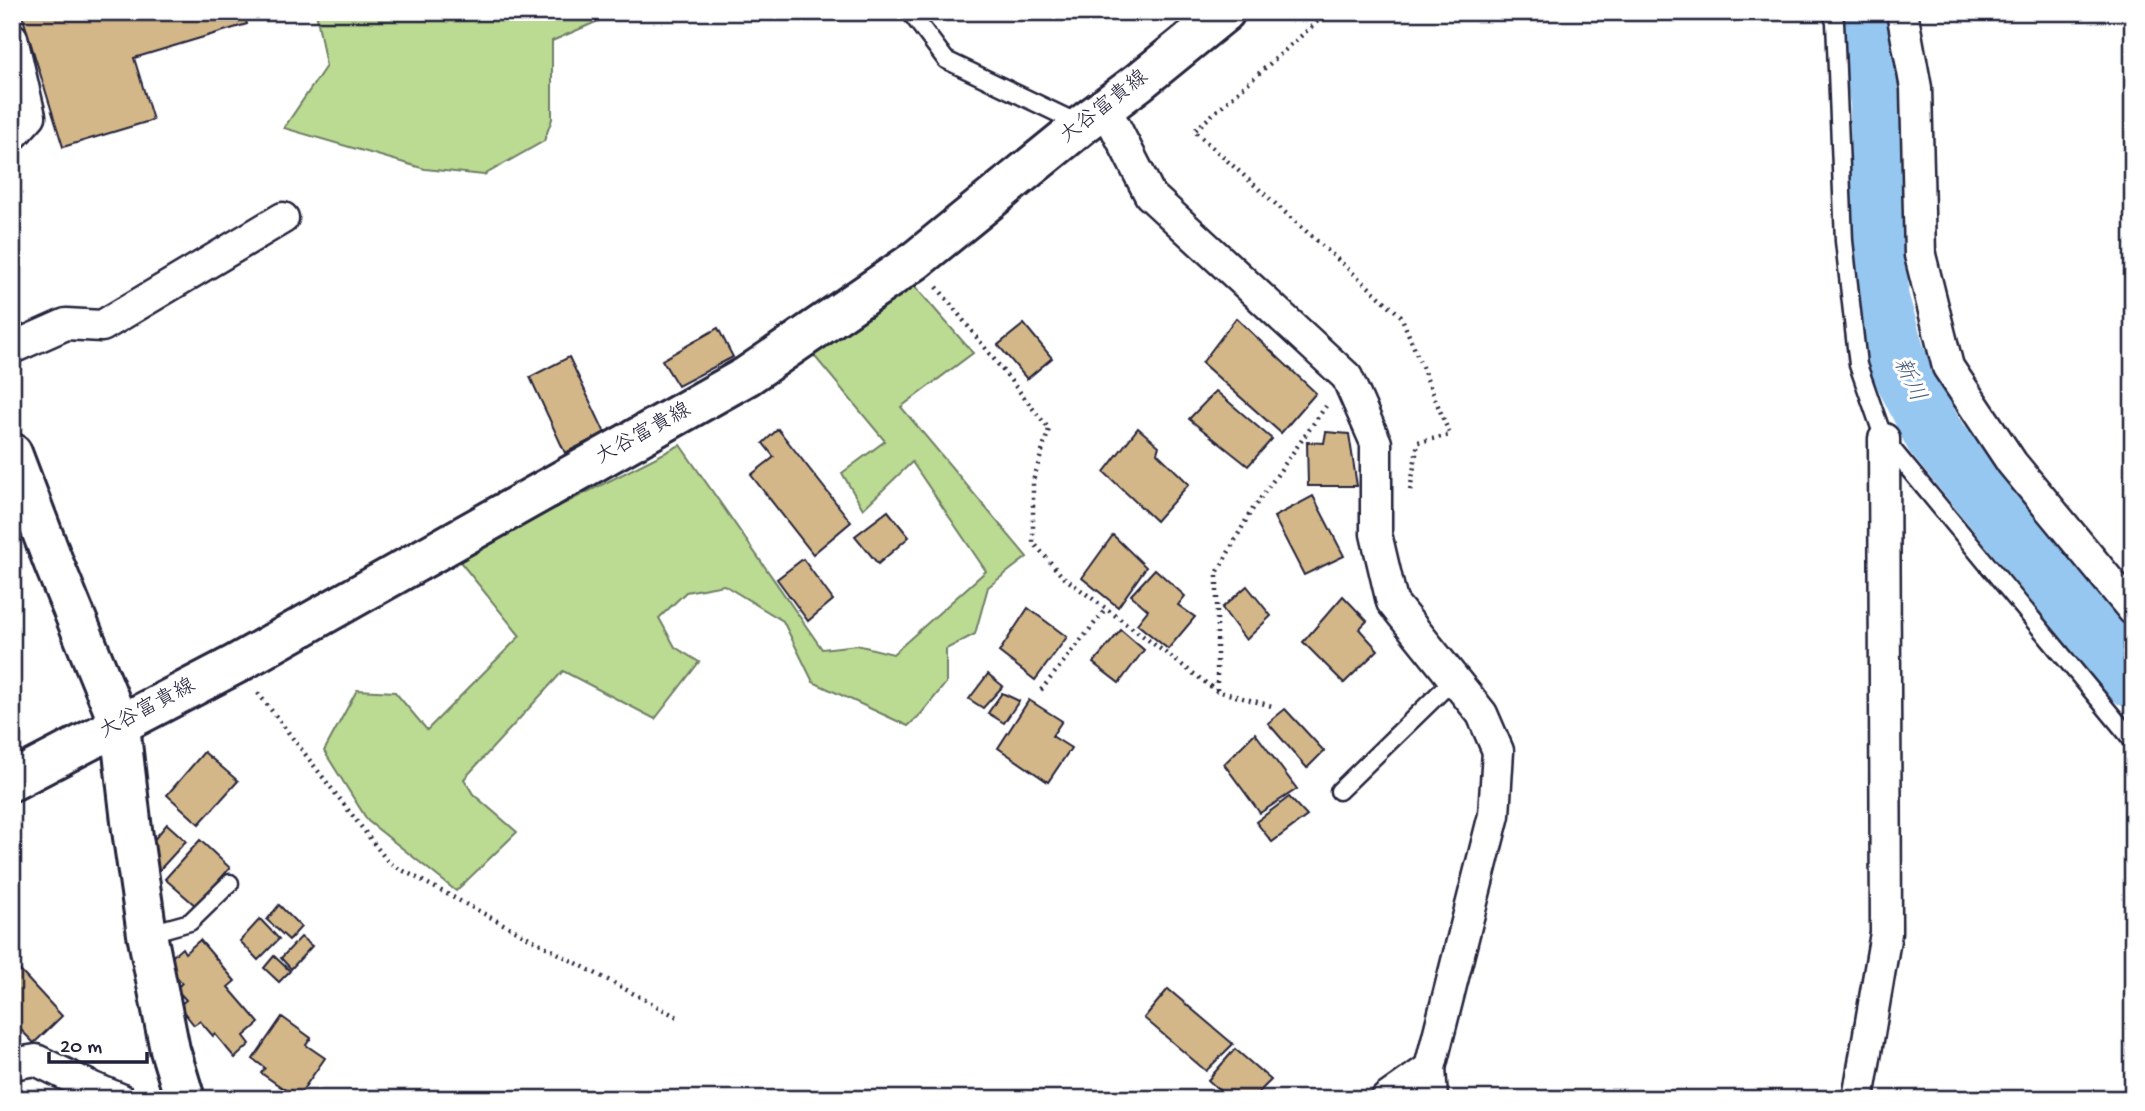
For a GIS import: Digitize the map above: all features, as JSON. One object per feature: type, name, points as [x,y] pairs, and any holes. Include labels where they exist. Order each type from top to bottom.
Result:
[{"type":"main road","name":"大谷富貴線","points":[[12,781],[236,664],[747,376],[916,260],[1225,12]]},
{"type":"main road","points":[[12,453],[120,726],[147,934],[170,1050],[185,1099]]},
{"type":"street","points":[[1902,12],[1916,88],[1920,255],[1948,367],[2012,463],[2133,610]]},
{"type":"street","points":[[12,38],[30,116],[12,136]]},
{"type":"street","points":[[1093,116],[1150,195],[1347,377],[1376,443],[1376,534],[1392,602],[1482,714],[1498,751],[1494,815],[1430,1068],[1432,1099]]},
{"type":"street","points":[[12,348],[66,324],[102,327],[284,218]]},
{"type":"street","points":[[1858,1099],[1886,933],[1884,439]]},
{"type":"street","points":[[12,1064],[36,1060],[120,1099]]},
{"type":"street","points":[[1386,1099],[1430,1068]]},
{"type":"lane","points":[[910,12],[946,60],[1093,116]]},
{"type":"lane","points":[[1831,12],[1836,22],[1844,241],[1858,365],[1884,439],[2133,741]]},
{"type":"lane","points":[[1339,792],[1453,680]]},
{"type":"lane","points":[[147,934],[191,922],[230,883]]},
{"type":"path","points":[[1328,12],[1194,131],[1401,316],[1450,435],[1418,442],[1409,496]]},
{"type":"path","points":[[916,260],[1049,429],[1032,481],[1033,542],[1062,576],[1217,691],[1272,706]]},
{"type":"path","points":[[1217,691],[1217,573],[1250,513],[1347,377]]},
{"type":"path","points":[[1041,690],[1107,610]]},
{"type":"path","points":[[236,664],[389,863],[681,1019]]},
{"type":"green space","points":[[316,12],[619,12],[552,41],[552,119],[544,141],[484,175],[425,169],[284,128],[326,66]]},
{"type":"green space","points":[[912,283],[973,353],[901,407],[1027,557],[988,587],[975,634],[946,649],[946,683],[921,714],[908,726],[813,682],[783,621],[724,585],[686,592],[659,618],[675,647],[699,662],[655,719],[563,671],[464,779],[473,794],[517,832],[456,891],[368,821],[324,751],[357,690],[395,692],[427,730],[520,636],[457,558],[680,445],[822,649],[857,645],[893,654],[986,571],[912,462],[863,509],[842,473],[885,441],[811,352]]},
{"type":"building","points":[[21,12],[243,12],[247,24],[134,58],[153,120],[63,147]]},
{"type":"building","points":[[1236,318],[1316,393],[1281,433],[1202,363]]},
{"type":"building","points":[[1024,324],[1052,358],[1027,379],[998,345]]},
{"type":"building","points":[[718,328],[733,357],[678,386],[662,360]]},
{"type":"building","points":[[569,357],[605,433],[565,453],[530,377]]},
{"type":"building","points":[[1216,391],[1272,439],[1248,466],[1189,419]]},
{"type":"building","points":[[1138,428],[1159,446],[1157,453],[1189,484],[1156,521],[1104,472]]},
{"type":"building","points":[[778,429],[851,522],[813,554],[751,475],[774,457],[763,443]]},
{"type":"building","points":[[1326,432],[1349,434],[1357,486],[1308,486],[1307,442],[1324,443]]},
{"type":"building","points":[[1313,496],[1344,556],[1304,575],[1274,517]]},
{"type":"building","points":[[888,511],[909,537],[878,564],[855,536]]},
{"type":"building","points":[[1113,535],[1146,567],[1118,607],[1082,578]]},
{"type":"building","points":[[803,559],[833,600],[808,621],[777,579]]},
{"type":"building","points":[[1155,569],[1185,596],[1178,605],[1195,617],[1168,649],[1137,624],[1148,610],[1131,595]]},
{"type":"building","points":[[1247,586],[1271,616],[1246,640],[1222,608]]},
{"type":"building","points":[[1343,596],[1367,621],[1359,629],[1378,650],[1344,683],[1303,642]]},
{"type":"building","points":[[1028,608],[1067,637],[1035,680],[999,652]]},
{"type":"building","points":[[1121,630],[1144,650],[1119,683],[1093,663]]},
{"type":"building","points":[[988,674],[1003,686],[983,708],[969,699]]},
{"type":"building","points":[[1002,693],[1019,701],[1004,723],[988,713]]},
{"type":"building","points":[[1029,700],[1062,721],[1052,736],[1071,748],[1048,782],[998,748]]},
{"type":"building","points":[[1285,709],[1324,751],[1307,768],[1268,723]]},
{"type":"building","points":[[1255,733],[1297,789],[1260,813],[1224,764]]},
{"type":"building","points":[[204,752],[238,781],[199,824],[167,795]]},
{"type":"building","points":[[1289,797],[1307,816],[1272,842],[1256,822]]},
{"type":"building","points":[[167,824],[186,841],[154,876],[152,842]]},
{"type":"building","points":[[200,840],[230,868],[196,906],[165,879]]},
{"type":"building","points":[[279,905],[301,927],[289,940],[267,920]]},
{"type":"building","points":[[260,919],[279,939],[258,960],[240,941]]},
{"type":"building","points":[[301,937],[312,946],[291,969],[281,958]]},
{"type":"building","points":[[200,940],[235,981],[228,987],[259,1023],[244,1036],[250,1044],[235,1058],[215,1034],[213,1036],[200,1021],[194,1025],[179,1006],[186,1000],[176,989],[182,983],[165,963],[182,948],[185,953]]},
{"type":"building","points":[[274,956],[290,971],[279,982],[264,968]]},
{"type":"building","points":[[12,962],[62,1016],[34,1043],[12,1021]]},
{"type":"building","points":[[1168,989],[1233,1044],[1206,1071],[1144,1018]]},
{"type":"building","points":[[282,1017],[311,1038],[306,1045],[325,1058],[297,1098],[261,1073],[265,1068],[253,1059]]},
{"type":"building","points":[[1235,1049],[1271,1080],[1252,1099],[1229,1099],[1208,1080]]},
{"type":"waterway","name":"新川","points":[[1865,12],[1880,101],[1881,213],[1878,296],[1896,358],[1934,435],[2133,678]]}]
